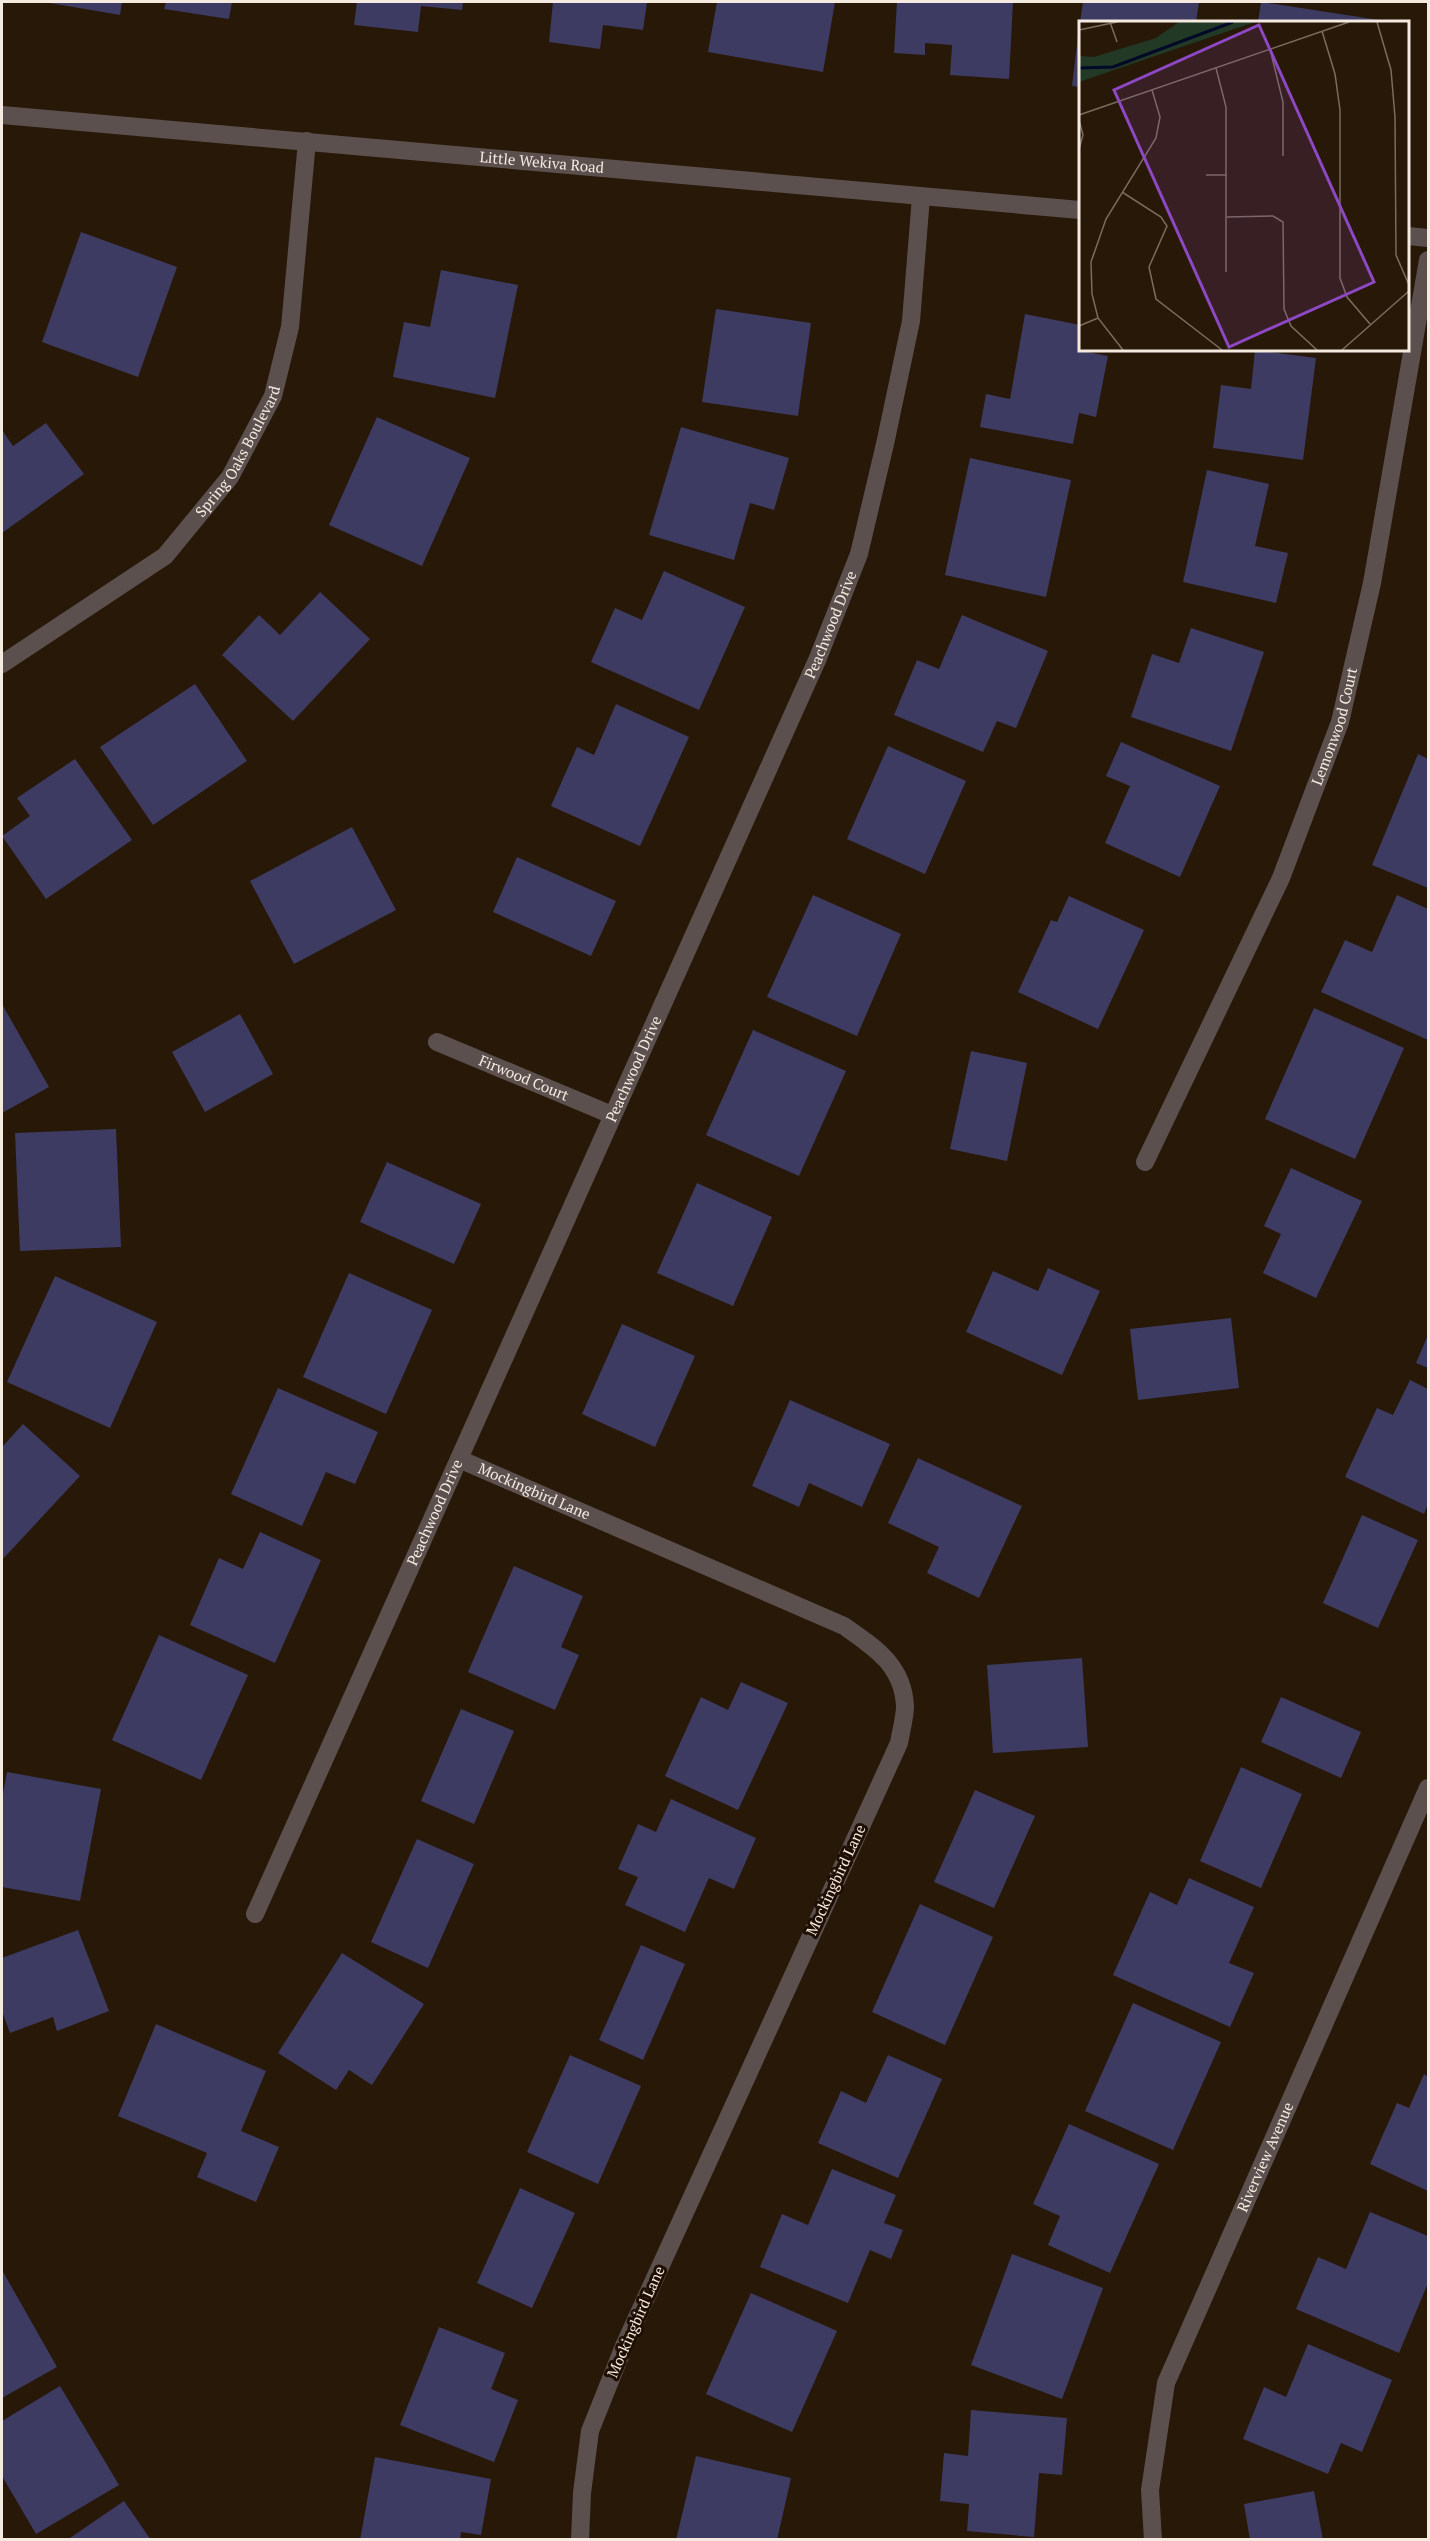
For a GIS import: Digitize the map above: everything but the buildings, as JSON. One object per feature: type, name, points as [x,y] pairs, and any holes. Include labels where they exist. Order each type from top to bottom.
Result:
[{"type":"street","name":"Little Wekiva Road","points":[[2,115],[1079,210]]},
{"type":"street","name":"Spring Oaks Boulevard","points":[[2,664],[165,556],[230,477],[273,396],[290,327],[307,141]]},
{"type":"street","name":"Peachwood Drive","points":[[255,1914],[818,658],[859,554],[885,444],[910,321],[921,197]]},
{"type":"street","points":[[1409,236],[1428,238]]},
{"type":"street","name":"Lemonwood Court","points":[[1145,1162],[1281,878],[1340,722],[1372,583],[1428,260]]},
{"type":"street","name":"Firwood Court","points":[[437,1042],[612,1115]]},
{"type":"street","name":"Mockingbird Lane","points":[[459,1459],[844,1626],[880,1650],[899,1678],[905,1706],[898,1743],[624,2346],[590,2431],[582,2493],[580,2540]]},
{"type":"street","name":"Riverview Avenue","points":[[1153,2540],[1150,2490],[1166,2384],[1428,1788]]}]
